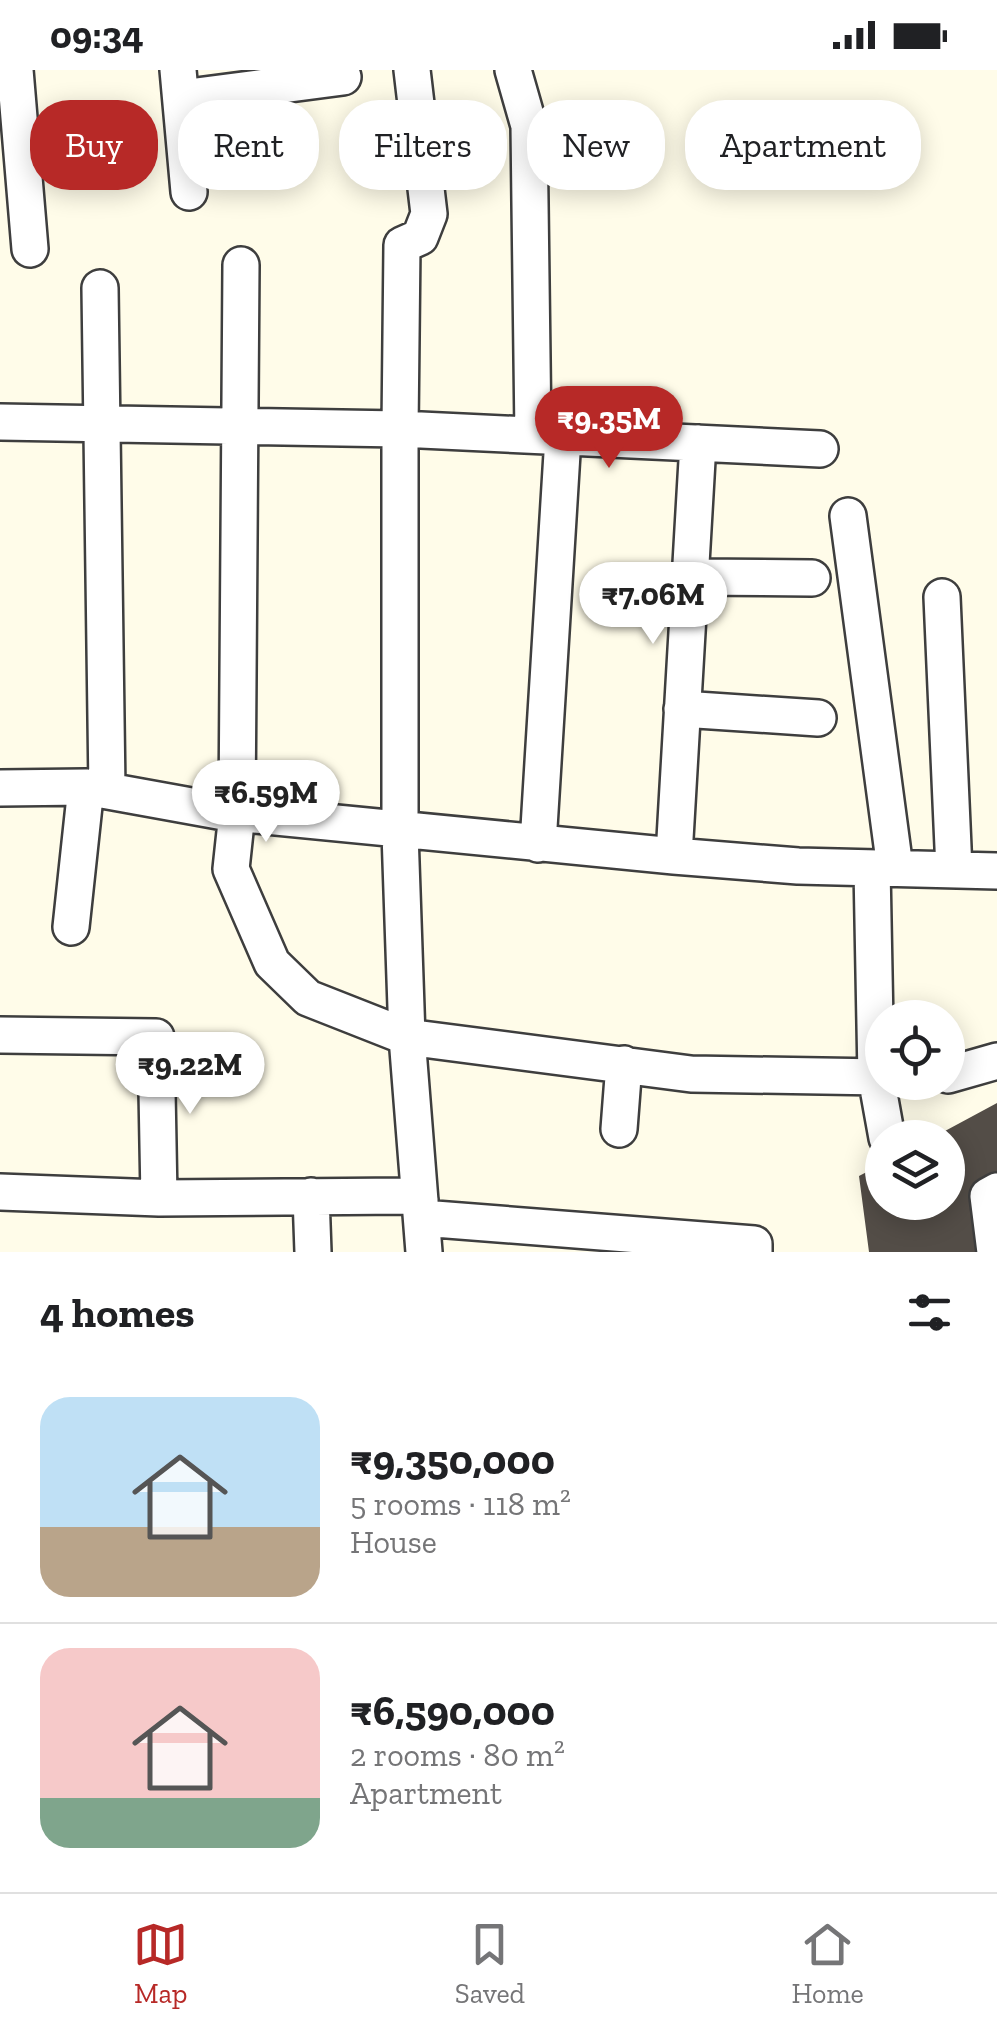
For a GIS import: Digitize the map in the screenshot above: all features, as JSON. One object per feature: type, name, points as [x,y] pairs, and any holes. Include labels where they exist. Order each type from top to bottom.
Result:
[{"type":"street","points":[[16,70],[30,249]]},
{"type":"street","points":[[412,70],[429,214],[420,236],[402,245],[400,832],[407,1037],[422,1223]]},
{"type":"street","points":[[513,70],[529,126],[548,436],[538,844]]},
{"type":"street","points":[[189,192],[180,84],[344,77]]},
{"type":"street","points":[[241,265],[237,813],[231,869],[272,963],[308,998],[407,1037],[691,1074],[865,1077]]},
{"type":"street","points":[[71,928],[96,788],[100,288]]},
{"type":"street","points":[[0,422],[400,429],[820,449]]},
{"type":"street","points":[[674,856],[698,443]]},
{"type":"street","points":[[848,516],[884,868],[881,1000]]},
{"type":"street","points":[[690,577],[812,578]]},
{"type":"street","points":[[942,597],[954,870]]},
{"type":"street","points":[[682,709],[818,718]]},
{"type":"street","points":[[0,788],[96,788],[237,813],[674,856],[997,871]]},
{"type":"street","points":[[0,1035],[156,1037],[159,1198]]},
{"type":"street","points":[[965,1070],[997,1061]]},
{"type":"street","points":[[619,1128],[624,1064]]},
{"type":"street","points":[[995,1252],[988,1196],[997,1191]]},
{"type":"street","points":[[0,1192],[159,1198],[311,1196],[422,1223],[754,1244],[754,1252]]},
{"type":"street","points":[[311,1196],[314,1252]]},
{"type":"building","points":[[997,1103],[997,1252],[869,1252],[859,1176],[865,1173],[865,1220],[965,1220],[965,1120]]}]
